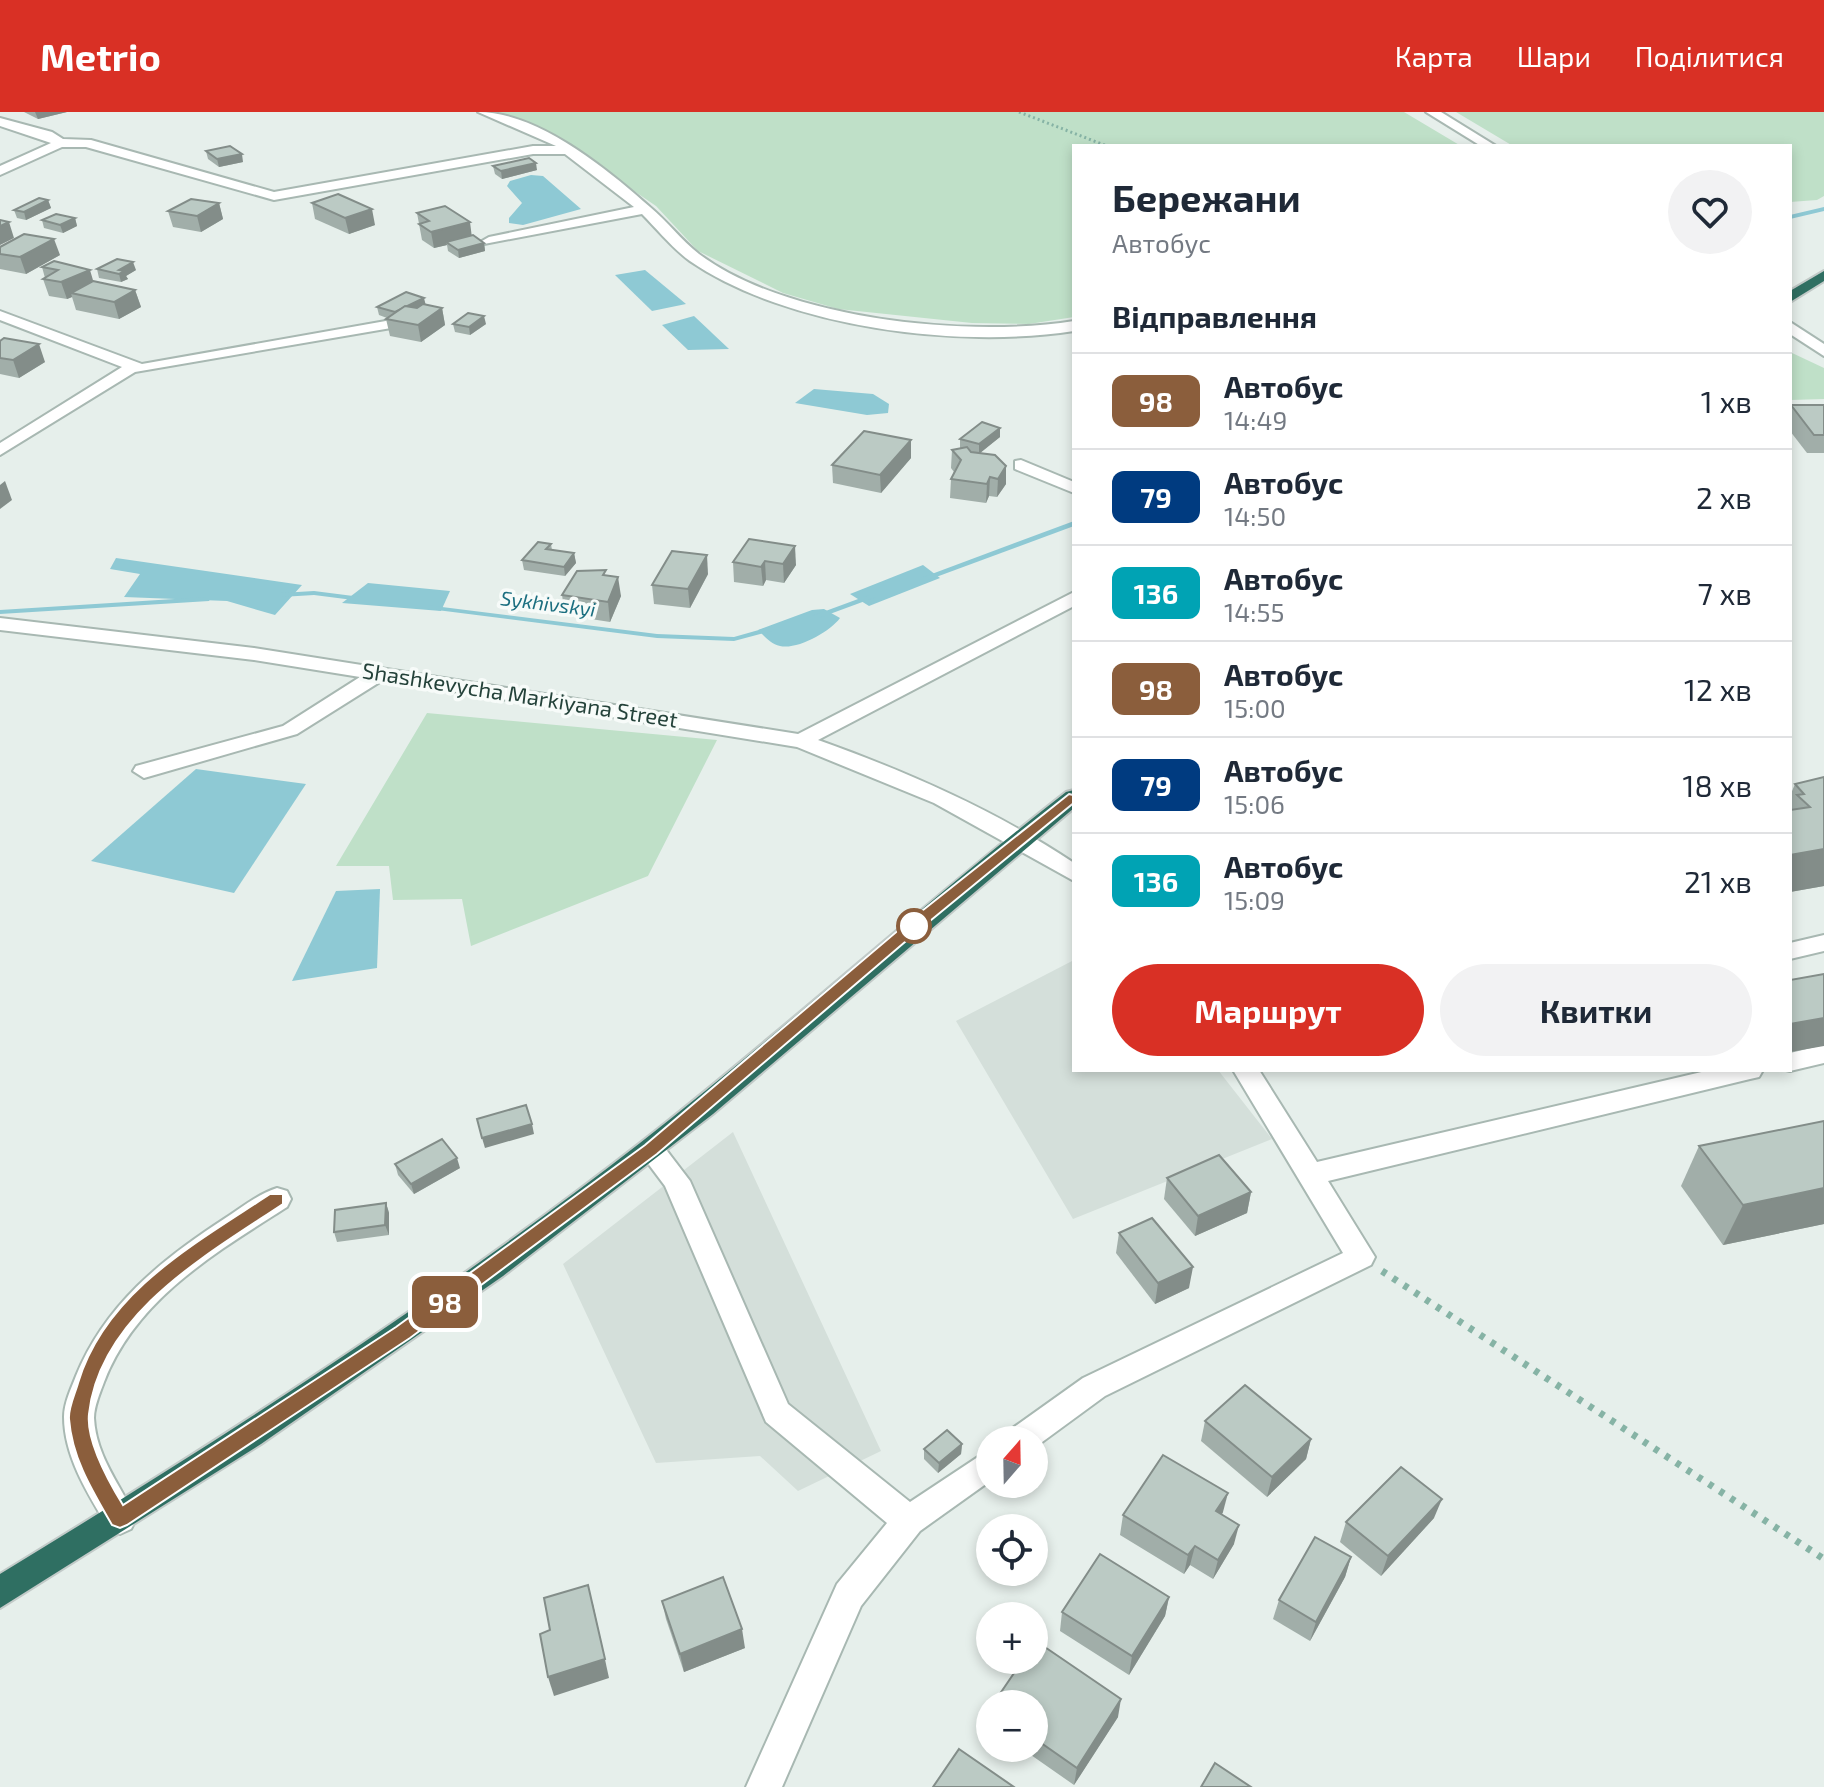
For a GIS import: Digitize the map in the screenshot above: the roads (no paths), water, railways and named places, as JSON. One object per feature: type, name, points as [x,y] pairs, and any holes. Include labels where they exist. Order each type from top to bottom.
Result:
[{"type":"highway","points":[[1792,297],[1824,275]]},
{"type":"highway","points":[[0,1592],[120,1519],[403,1333],[651,1150],[1072,799]]},
{"type":"street","points":[[484,112],[554,139],[645,209],[694,257],[766,295],[843,318],[983,333],[1024,334],[1072,326]]},
{"type":"street","points":[[1432,112],[1487,144]]},
{"type":"street","points":[[0,122],[48,135],[60,143]]},
{"type":"street","points":[[0,171],[60,143],[87,143],[274,196],[533,150],[566,150]]},
{"type":"street","points":[[489,241],[645,209]]},
{"type":"street","points":[[0,315],[131,368],[141,369],[397,323]]},
{"type":"street","points":[[1792,328],[1824,351]]},
{"type":"street","points":[[0,450],[131,368]]},
{"type":"street","points":[[1021,465],[1072,487]]},
{"type":"street","points":[[801,741],[1072,599]]},
{"type":"street","name":"Shashkevycha Markiyana Street","points":[[0,624],[254,654],[801,741],[880,769],[1020,839],[1072,873]]},
{"type":"street","points":[[144,771],[290,730],[379,674]]},
{"type":"street","points":[[1792,951],[1824,943]]},
{"type":"street","points":[[1792,1062],[1824,1054]]},
{"type":"street","points":[[1040,1426],[1094,1387],[1361,1257],[1247,1072]]},
{"type":"street","points":[[1312,1174],[1742,1072]]},
{"type":"street","points":[[651,1150],[676,1181],[777,1413],[909,1521]]},
{"type":"street","points":[[120,1519],[92,1473],[78,1416],[94,1363],[138,1300],[182,1262],[277,1199]]},
{"type":"street","points":[[764,1787],[849,1595],[909,1521],[976,1473]]},
{"type":"water","points":[[531,175],[543,176],[581,209],[523,225],[509,223],[509,218],[522,203],[507,186],[510,181]]},
{"type":"water","points":[[645,270],[686,304],[652,311],[615,275]]},
{"type":"water","points":[[694,316],[729,349],[688,350],[662,325]]},
{"type":"water","points":[[814,389],[873,394],[889,404],[888,413],[867,415],[795,403]]},
{"type":"water","points":[[116,558],[302,585],[275,615],[227,601],[124,597],[140,574],[110,569]]},
{"type":"water","points":[[923,565],[940,578],[869,606],[850,594]]},
{"type":"water","points":[[368,583],[450,591],[441,611],[342,603]]},
{"type":"water","points":[[824,609],[840,618],[829,629],[804,643],[780,646],[758,630],[812,610]]},
{"type":"water","points":[[196,769],[306,784],[234,893],[91,861]]},
{"type":"water","points":[[380,889],[377,968],[292,981],[336,891]]},
{"type":"waterway","name":"Sykhivskyi","points":[[1792,217],[1824,209]]},
{"type":"waterway","name":"Sykhivskyi","points":[[925,578],[1072,524]]},
{"type":"waterway","name":"Sykhivskyi","points":[[281,595],[314,593],[361,599]]},
{"type":"waterway","name":"Sykhivskyi","points":[[816,616],[872,597]]},
{"type":"waterway","name":"Sykhivskyi","points":[[0,612],[206,599]]},
{"type":"waterway","name":"Sykhivskyi","points":[[429,607],[657,636],[734,639],[769,629]]}]
